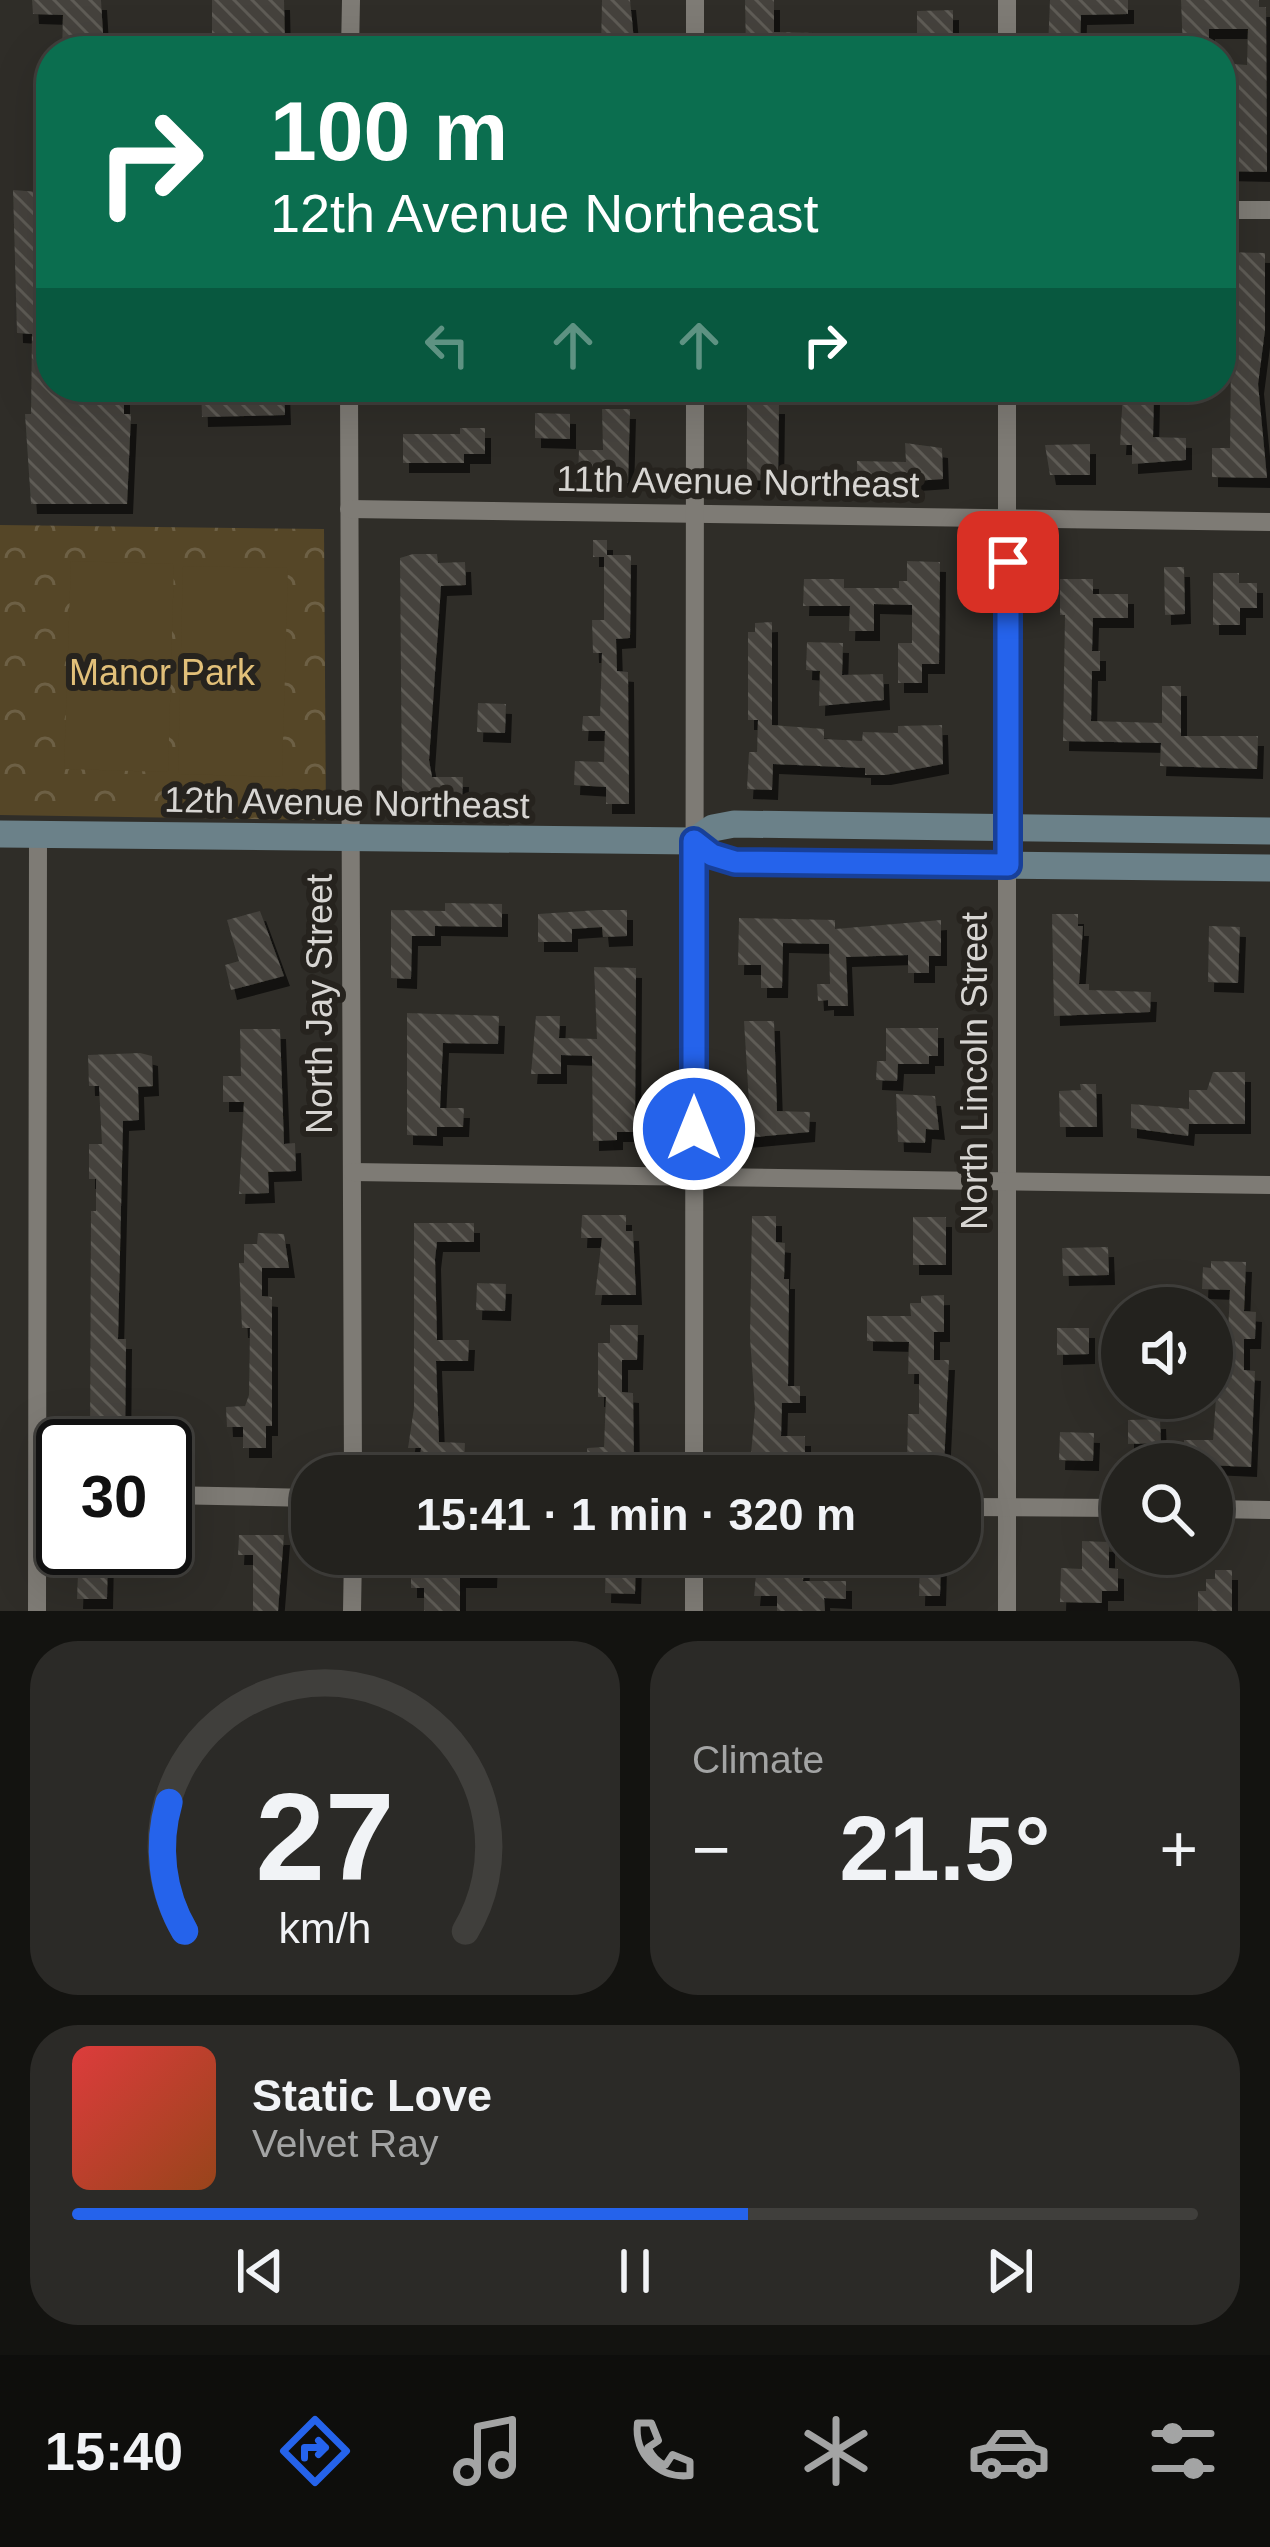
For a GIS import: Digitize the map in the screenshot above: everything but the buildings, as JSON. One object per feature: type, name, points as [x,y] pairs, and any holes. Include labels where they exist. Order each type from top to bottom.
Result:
[{"type":"street","points":[[350,36],[351,0]]},
{"type":"street","points":[[695,0],[695,36]]},
{"type":"street","points":[[1007,0],[1007,36]]},
{"type":"street","points":[[1236,210],[1270,210]]},
{"type":"street","name":"North Jay Street","points":[[350,402],[353,1455]]},
{"type":"street","points":[[694,402],[694,1455]]},
{"type":"street","name":"North Lincoln Street","points":[[1007,402],[1007,1611]]},
{"type":"street","name":"11th Avenue Northeast","points":[[349,509],[1270,522]]},
{"type":"street","name":"12th Avenue Northeast","points":[[0,834],[694,841],[713,828],[734,824],[1270,831]]},
{"type":"street","points":[[38,834],[38,1419]]},
{"type":"street","name":"12th Avenue Northeast","points":[[694,841],[712,855],[735,862],[1270,868]]},
{"type":"street","points":[[352,1172],[1270,1185]]},
{"type":"street","points":[[192,1496],[291,1498]]},
{"type":"street","points":[[981,1507],[1101,1508]]},
{"type":"street","points":[[1233,1509],[1270,1510]]},
{"type":"street","points":[[38,1575],[38,1611]]},
{"type":"street","points":[[352,1611],[353,1575]]},
{"type":"street","points":[[694,1575],[694,1611]]},
{"type":"green space","name":"Manor Park","points":[[0,525],[324,529],[326,820],[0,815]]},
{"type":"green space","points":[[71,561],[174,564],[168,772],[64,769]]},
{"type":"green space","points":[[183,566],[288,568],[282,777],[178,774]]},
{"type":"route","points":[[694,1129],[694,841],[712,855],[735,862],[1008,865],[1008,562]]}]
